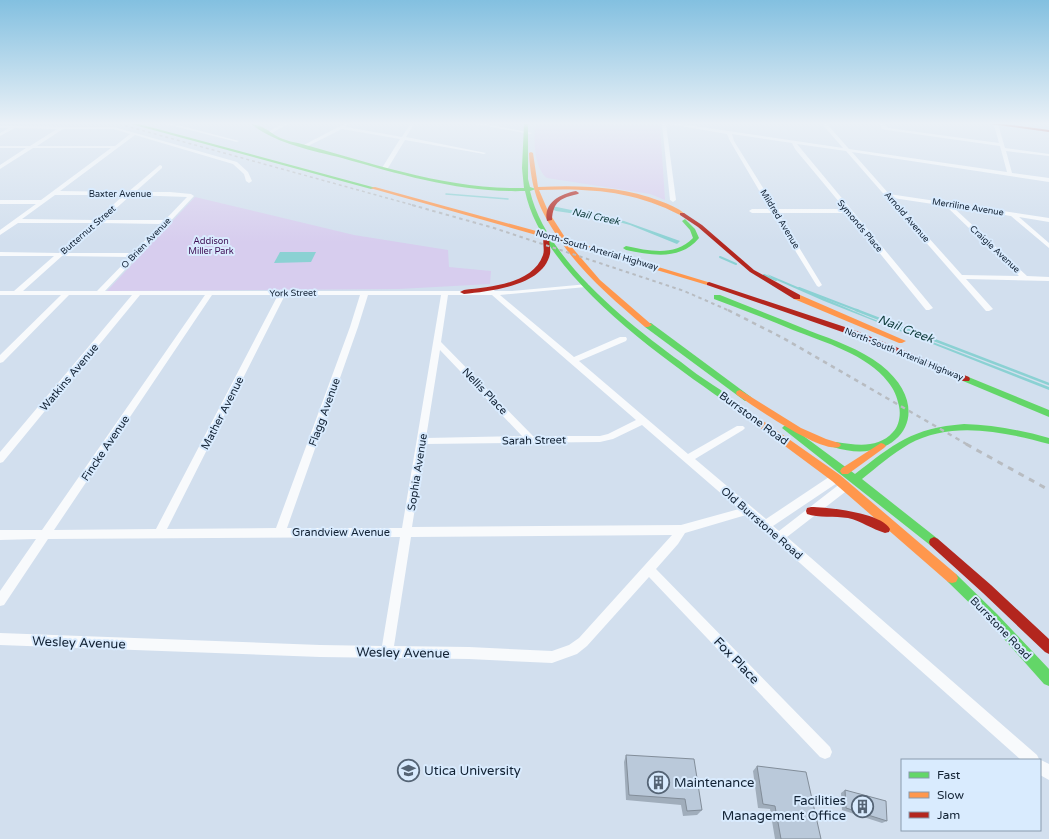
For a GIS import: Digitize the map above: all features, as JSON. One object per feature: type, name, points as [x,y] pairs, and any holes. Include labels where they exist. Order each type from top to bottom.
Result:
[{"type":"main road","name":"North-South Arterial Highway","points":[[268,163],[566,239],[675,273],[816,319],[910,355],[1049,414]]},
{"type":"main road","name":"North-South Arterial Highway","points":[[296,163],[578,237],[780,300],[835,318],[1049,404]]},
{"type":"main road","points":[[366,163],[448,184],[482,188],[526,189],[547,187],[593,190],[631,195],[666,205],[691,220],[761,278],[814,304],[945,362]]},
{"type":"main road","name":"Burrstone Road","points":[[524,163],[526,189],[535,217],[546,238],[586,285],[636,332],[836,478],[974,599],[1049,679]]},
{"type":"main road","name":"Burrstone Road","points":[[533,163],[536,188],[549,220],[581,264],[644,323],[845,471],[934,540],[1049,648]]},
{"type":"main road","points":[[536,188],[588,192],[636,200],[660,206],[686,222],[696,235],[694,242],[688,247],[668,253],[648,252],[578,237]]},
{"type":"main road","points":[[549,220],[550,207],[555,200],[574,193],[588,192]]},
{"type":"main road","points":[[464,292],[491,291],[533,274],[545,261],[549,249],[546,238]]},
{"type":"main road","points":[[566,239],[848,349],[862,356],[882,371],[895,386],[904,406],[903,424],[898,433],[883,446],[836,478]]},
{"type":"main road","points":[[740,393],[819,440],[830,444],[854,448],[883,446]]},
{"type":"main road","points":[[845,486],[912,439],[944,430],[975,428],[994,429],[1049,441]]},
{"type":"main road","points":[[811,511],[831,510],[854,513],[873,521],[923,553]]},
{"type":"street","points":[[0,233],[94,163]]},
{"type":"street","points":[[235,163],[246,173],[249,181]]},
{"type":"street","points":[[384,168],[387,163]]},
{"type":"street","points":[[669,163],[673,200]]},
{"type":"street","name":"Mildred Avenue","points":[[746,163],[819,285]]},
{"type":"street","name":"Symonds Place","points":[[809,163],[929,308]]},
{"type":"street","name":"Arnold Avenue","points":[[860,163],[989,310]]},
{"type":"street","points":[[937,163],[1049,180]]},
{"type":"street","points":[[1006,163],[1010,174]]},
{"type":"street","name":"Butternut Street","points":[[15,294],[160,166]]},
{"type":"street","name":"Baxter Avenue","points":[[54,193],[186,194]]},
{"type":"street","name":"O Brien Avenue","points":[[98,294],[133,255],[191,196],[186,194]]},
{"type":"street","name":"Merriline Avenue","points":[[888,195],[1049,220]]},
{"type":"street","points":[[0,202],[42,202]]},
{"type":"street","name":"Craigie Avenue","points":[[947,204],[1026,279]]},
{"type":"street","points":[[752,211],[848,211]]},
{"type":"street","points":[[1012,214],[1049,246]]},
{"type":"street","points":[[16,221],[166,222]]},
{"type":"street","points":[[0,254],[133,255]]},
{"type":"street","points":[[960,277],[1049,279]]},
{"type":"street","points":[[491,291],[521,292],[586,285]]},
{"type":"street","name":"Old Burrstone Road","points":[[491,291],[780,537],[1031,759]]},
{"type":"street","name":"Flagg Avenue","points":[[280,532],[354,327],[365,292]]},
{"type":"street","name":"York Street","points":[[0,293],[209,294],[464,292]]},
{"type":"street","points":[[507,305],[510,299],[521,292]]},
{"type":"street","name":"Mather Avenue","points":[[160,533],[283,293]]},
{"type":"street","name":"Sophia Avenue","points":[[387,652],[445,293]]},
{"type":"street","points":[[0,360],[66,294]]},
{"type":"street","name":"Watkins Avenue","points":[[0,459],[137,294]]},
{"type":"street","name":"Fincke Avenue","points":[[0,601],[209,294]]},
{"type":"street","points":[[572,361],[623,338]]},
{"type":"street","name":"Nellis Place","points":[[437,342],[531,440]]},
{"type":"street","name":"Sarah Street","points":[[422,441],[600,439],[610,437],[642,421]]},
{"type":"street","points":[[687,459],[740,428]]},
{"type":"street","points":[[766,525],[836,478]]},
{"type":"street","points":[[780,537],[811,511],[845,486]]},
{"type":"street","points":[[681,530],[748,510]]},
{"type":"street","name":"Grandview Avenue","points":[[0,535],[681,530]]},
{"type":"street","name":"Wesley Avenue","points":[[0,639],[387,652],[470,653],[552,657],[573,650],[583,642],[648,568],[674,541],[681,530]]},
{"type":"street","name":"Fox Place","points":[[648,568],[825,752]]},
{"type":"street","points":[[1041,767],[1049,773]]},
{"type":"green space","points":[[538,163],[663,163],[665,200],[650,194],[547,178]]},
{"type":"green space","name":"Addison Miller Park","points":[[195,197],[354,235],[448,250],[449,267],[491,271],[490,284],[399,289],[107,291]]},
{"type":"water","points":[[552,206],[624,221],[680,241],[677,244],[630,225],[604,218],[556,211],[552,209]]},
{"type":"water","points":[[280,252],[316,252],[311,262],[274,263]]},
{"type":"water","points":[[767,274],[868,317],[1049,387],[1049,390],[824,301],[774,279]]},
{"type":"building","name":"Maintenance","points":[[626,755],[694,759],[702,810],[687,811],[685,799],[629,795]]},
{"type":"building","points":[[757,766],[806,772],[821,839],[781,839],[775,806],[763,804]]},
{"type":"building","name":"Facilities Management Office","points":[[845,790],[886,801],[887,821],[846,808]]},
{"type":"waterway","name":"Nail Creek","points":[[446,194],[508,199]]},
{"type":"waterway","name":"Nail Creek","points":[[582,213],[596,216]]},
{"type":"waterway","name":"Nail Creek","points":[[720,257],[736,264]]},
{"type":"waterway","name":"Nail Creek","points":[[764,275],[776,280]]},
{"type":"waterway","name":"Nail Creek","points":[[799,288],[859,311]]},
{"type":"waterway","name":"Nail Creek","points":[[856,310],[1049,384]]},
{"type":"railway","points":[[261,163],[416,206]]},
{"type":"railway","points":[[412,205],[494,228],[684,291],[730,311]]},
{"type":"railway","points":[[730,311],[783,338],[968,445]]},
{"type":"railway","points":[[966,444],[1049,490]]},
{"type":"traffic: fast","points":[[280,163],[373,188]]},
{"type":"traffic: fast","points":[[366,163],[448,184],[501,190],[533,189]]},
{"type":"traffic: fast","points":[[525,163],[527,190],[535,217],[549,240],[562,257],[598,297],[638,334],[681,367],[726,398]]},
{"type":"traffic: fast","points":[[626,248],[664,254],[681,250],[696,238],[693,230],[685,221]]},
{"type":"traffic: fast","points":[[717,297],[843,347],[861,356],[891,379],[900,393],[904,410],[904,417],[900,429],[896,435],[890,440],[876,447],[852,448],[836,445]]},
{"type":"traffic: fast","points":[[648,325],[748,399]]},
{"type":"traffic: fast","points":[[966,379],[1049,414]]},
{"type":"traffic: fast","points":[[855,479],[905,442],[929,432],[946,428],[964,427],[998,430],[1049,441]]},
{"type":"traffic: fast","points":[[787,428],[934,542]]},
{"type":"traffic: fast","points":[[952,578],[993,618],[1049,679]]},
{"type":"traffic: slow","points":[[532,163],[536,190],[545,211],[556,230],[569,248],[598,281],[648,325]]},
{"type":"traffic: slow","points":[[373,188],[541,234],[709,284]]},
{"type":"traffic: slow","points":[[536,189],[592,189],[630,194],[666,205],[682,214]]},
{"type":"traffic: slow","points":[[797,297],[902,341]]},
{"type":"traffic: slow","points":[[740,393],[798,430],[836,445]]},
{"type":"traffic: slow","points":[[726,398],[836,478],[952,578]]},
{"type":"traffic: slow","points":[[845,471],[881,446]]},
{"type":"traffic: jam","points":[[549,220],[551,208],[556,200],[576,193]]},
{"type":"traffic: jam","points":[[682,214],[700,226],[752,271],[797,297]]},
{"type":"traffic: jam","points":[[464,292],[500,287],[525,278],[535,272],[542,264],[547,254],[546,238]]},
{"type":"traffic: jam","points":[[709,284],[851,332],[966,379]]},
{"type":"traffic: jam","points":[[811,511],[831,511],[850,514],[885,529]]},
{"type":"traffic: jam","points":[[934,542],[987,589],[1049,648]]},
{"type":"place","name":"Utica University","points":[[408,770]]},
{"type":"place","name":"Maintenance","points":[[659,782]]},
{"type":"place","name":"Facilities Management Office","points":[[862,807]]}]
